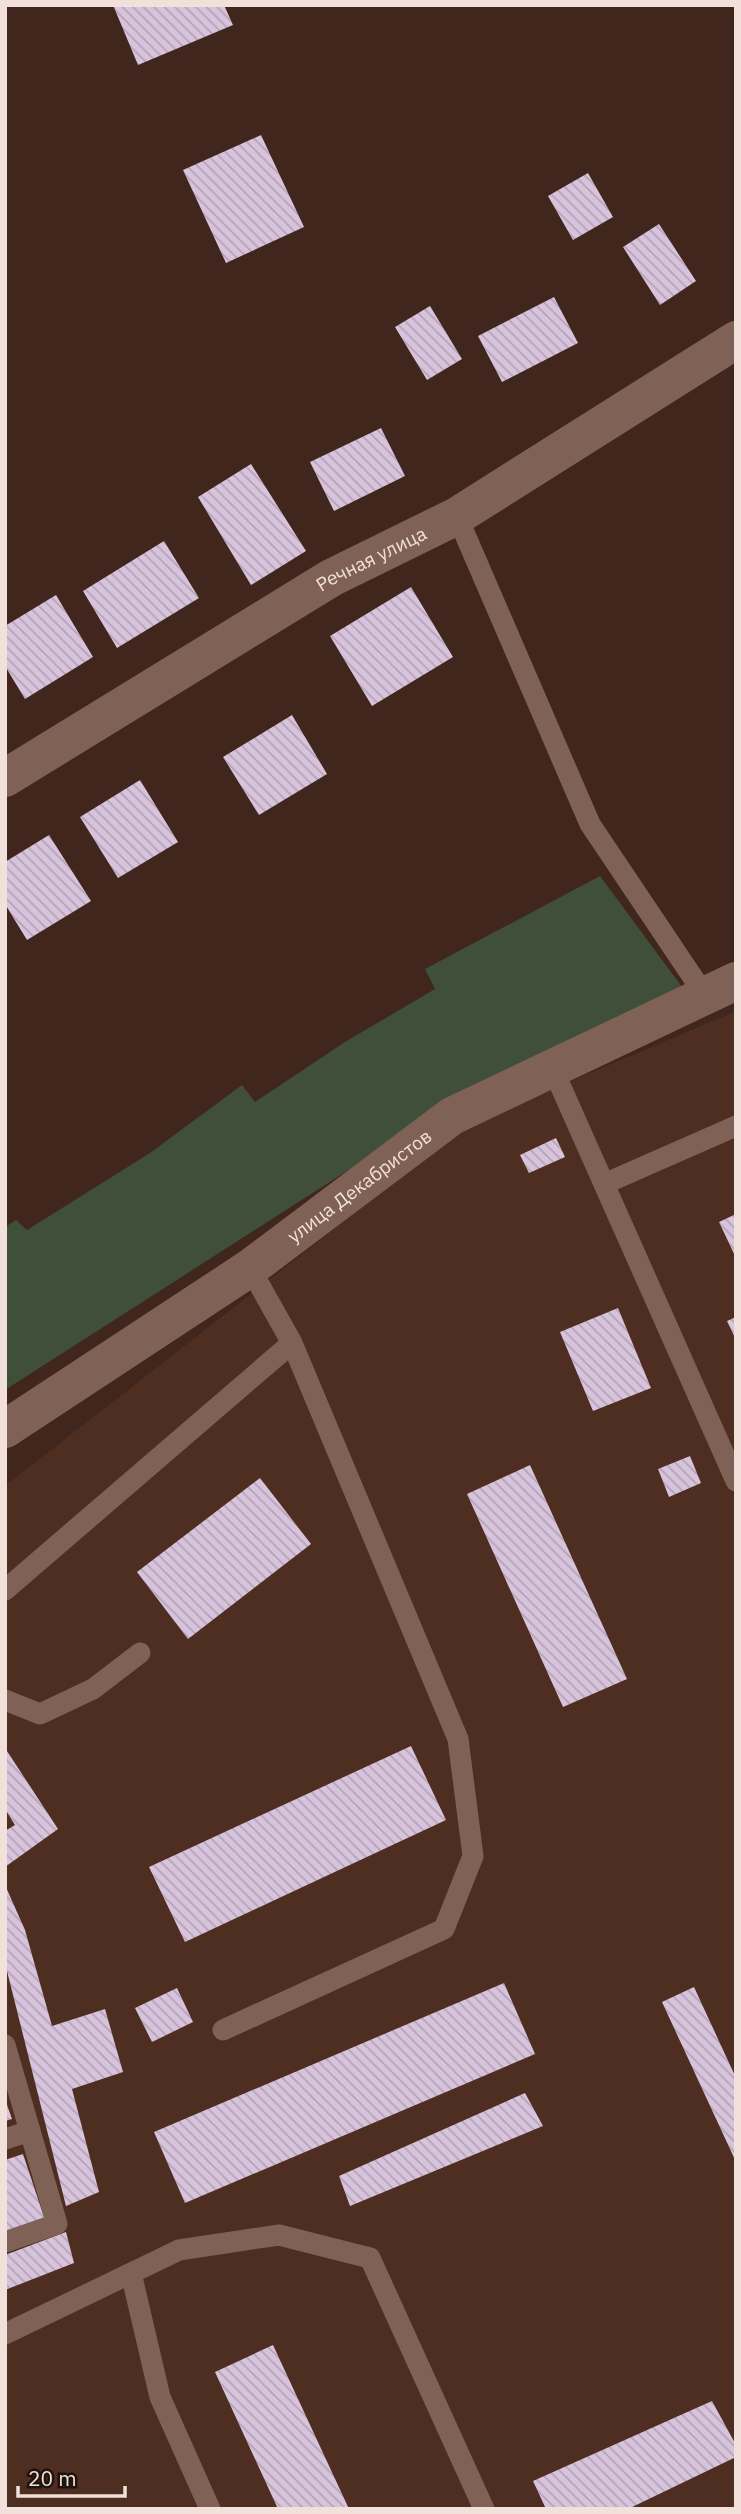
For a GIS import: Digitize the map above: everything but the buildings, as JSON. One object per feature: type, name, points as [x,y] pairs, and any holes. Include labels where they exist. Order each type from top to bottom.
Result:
[{"type":"street","name":"Речная улица","points":[[5,778],[331,578],[457,516],[736,340]]},
{"type":"street","name":"улица Декабристов","points":[[5,1429],[250,1268],[452,1116],[720,988]]},
{"type":"lane","points":[[457,516],[590,824],[720,988]]},
{"type":"lane","points":[[552,1067],[736,1481]]},
{"type":"lane","points":[[604,1184],[736,1126]]},
{"type":"lane","points":[[223,2030],[444,1929],[473,1856],[458,1739],[292,1343],[250,1268]]},
{"type":"lane","points":[[5,1591],[292,1343]]},
{"type":"lane","points":[[5,1700],[40,1714],[93,1689],[141,1653]]},
{"type":"lane","points":[[5,2045],[57,2224],[5,2242]]},
{"type":"lane","points":[[5,2139],[30,2131]]},
{"type":"lane","points":[[5,2334],[179,2250],[279,2235],[370,2258],[484,2509]]},
{"type":"lane","points":[[131,2273],[160,2397],[210,2509]]},
{"type":"shaded area","points":[[736,1011],[736,2509],[5,2509],[5,1486],[466,1126]]},
{"type":"green space","points":[[600,876],[685,991],[447,1107],[5,1390],[5,1227],[16,1220],[27,1230],[150,1153],[242,1085],[255,1102],[345,1042],[435,989],[425,969]]}]
